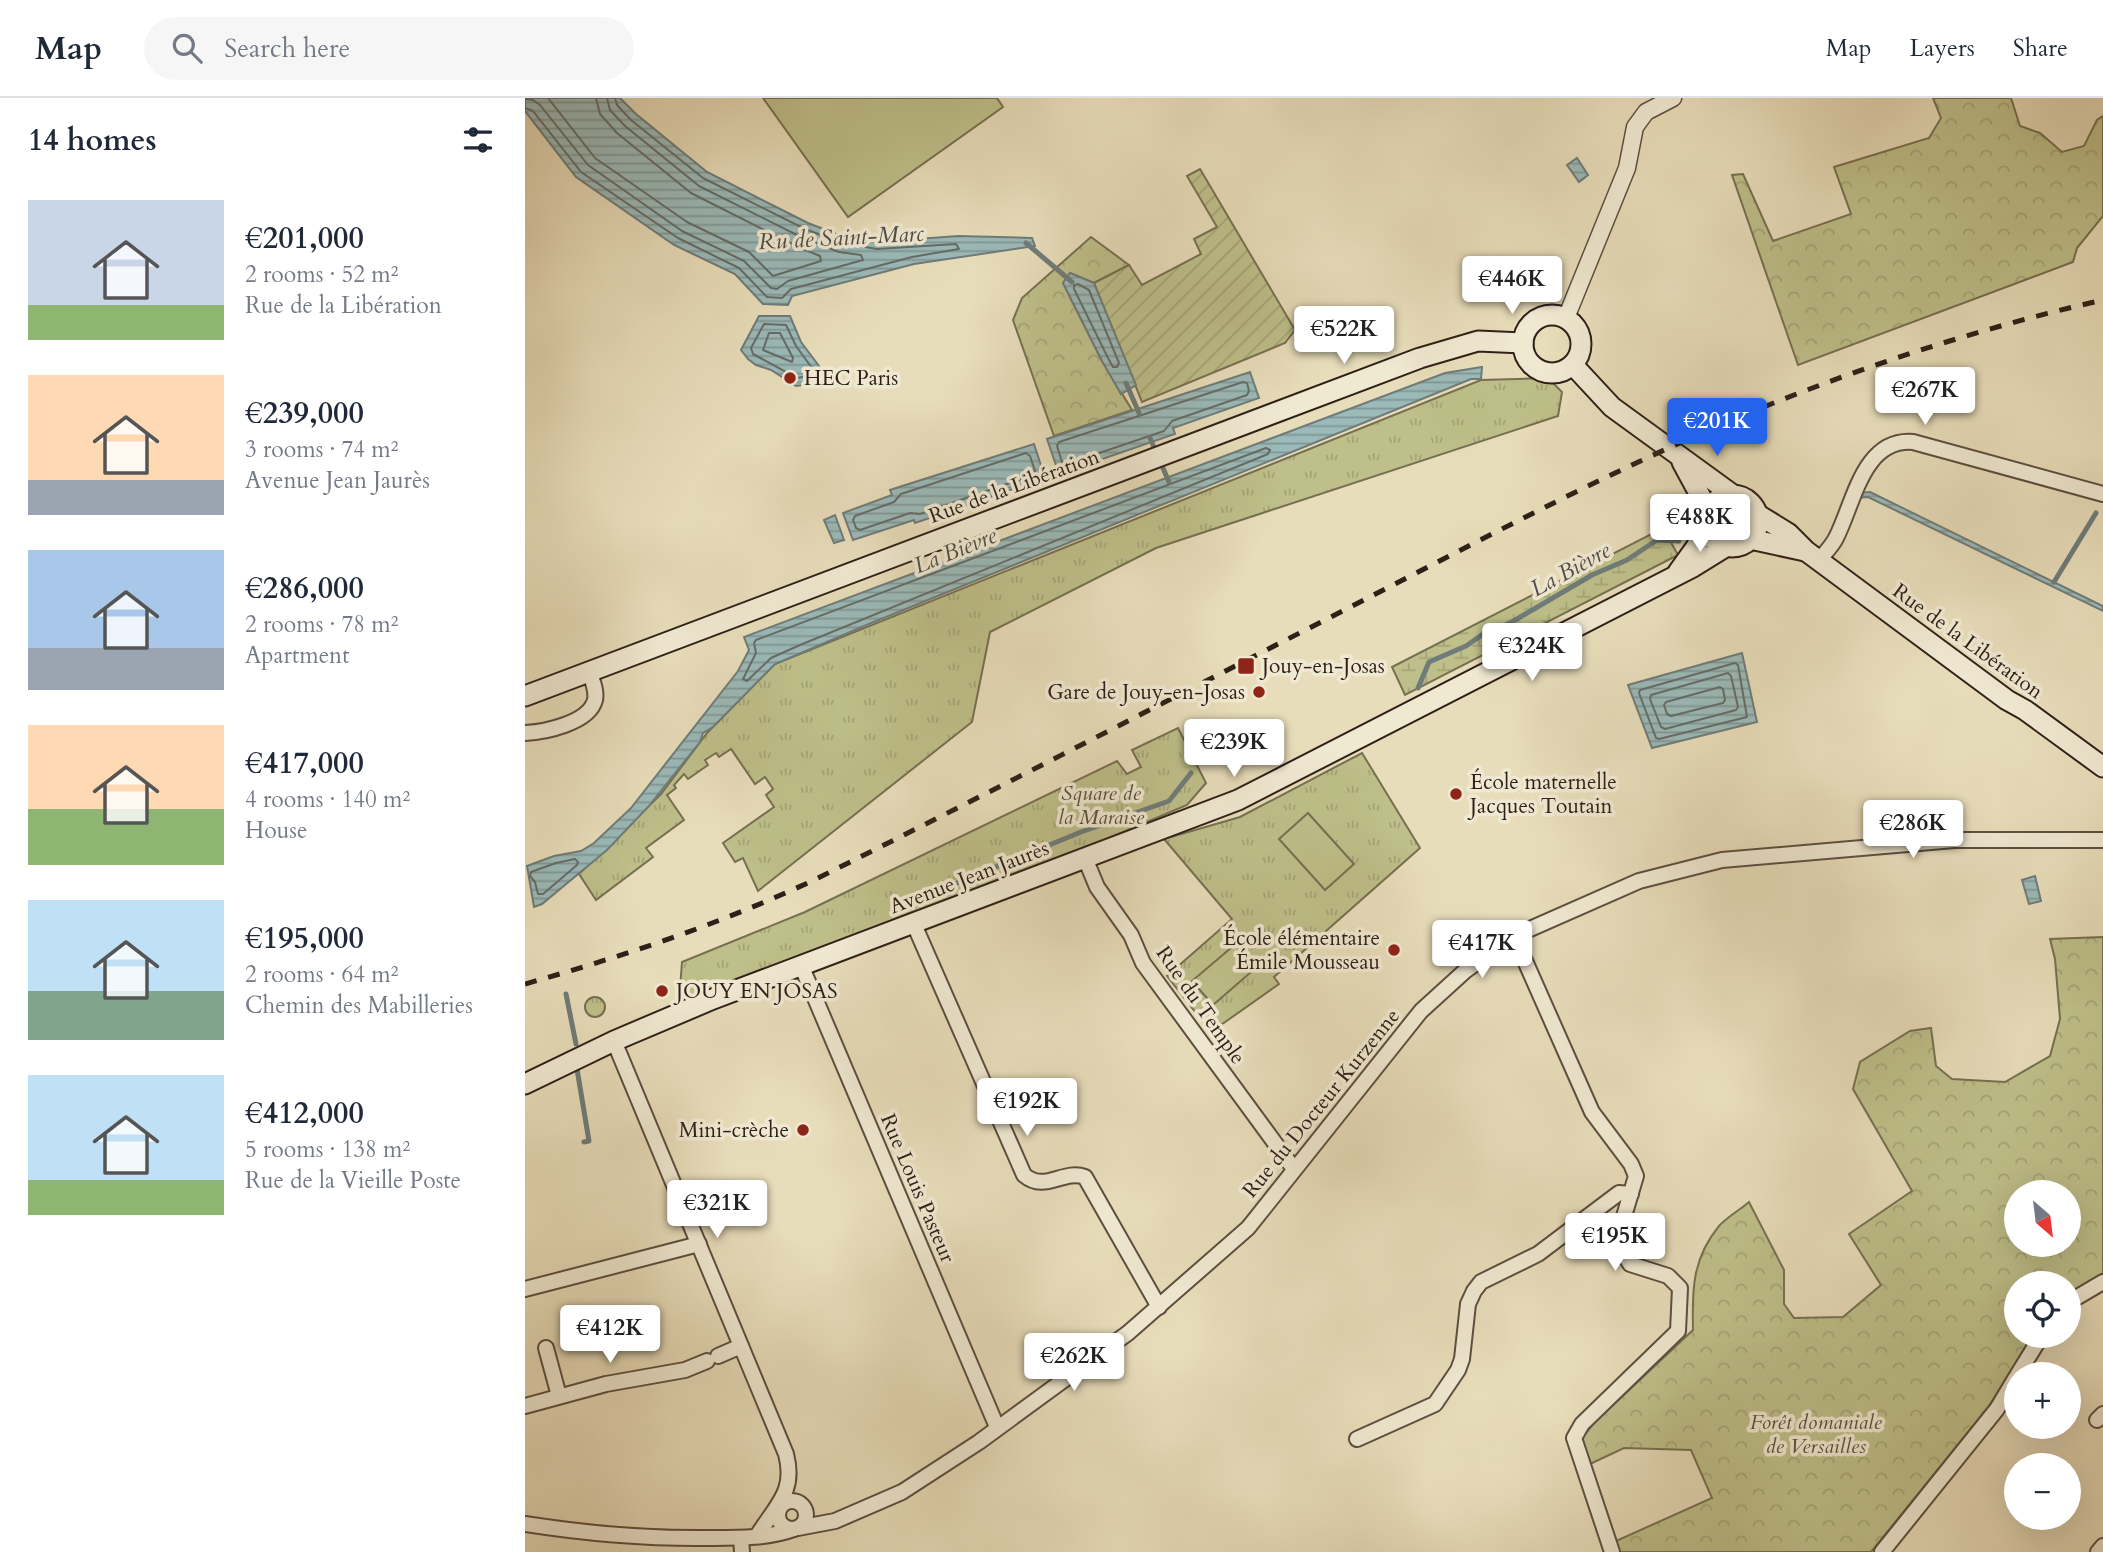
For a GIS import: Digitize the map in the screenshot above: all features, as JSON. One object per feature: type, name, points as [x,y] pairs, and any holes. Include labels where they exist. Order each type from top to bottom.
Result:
[{"type":"main road","points":[[1549,315],[1566,318],[1578,330],[1581,338],[1580,352],[1573,365],[1559,372],[1537,369],[1526,358],[1523,343],[1528,327],[1534,321],[1549,315]]},
{"type":"main road","name":"Rue de la Libération","points":[[525,696],[1455,346],[1478,341],[1523,343]]},
{"type":"main road","points":[[1573,365],[1612,407],[1677,454],[1733,495],[1749,502],[1757,514],[1756,530],[1750,539],[1737,546],[1727,546],[1715,540],[1677,454]]},
{"type":"main road","points":[[1676,575],[1696,547],[1718,499],[1733,495]]},
{"type":"main road","name":"Rue de la Libération","points":[[1757,514],[1788,533],[1813,556],[2007,700],[2025,710],[2103,767]]},
{"type":"main road","name":"Rue de la Libération","points":[[1750,539],[1813,556]]},
{"type":"main road","name":"Avenue Jean Jaurès","points":[[525,1084],[614,1041],[801,965],[1238,800],[1463,684],[1511,671],[1546,652],[1573,627],[1727,546]]},
{"type":"street","points":[[1566,318],[1627,168],[1635,127],[1646,112],[1673,98]]},
{"type":"street","points":[[1813,556],[1835,541],[1868,465],[1886,447],[1899,441],[1913,442],[2103,494]]},
{"type":"street","points":[[525,733],[567,724],[591,708],[595,692],[589,671]]},
{"type":"street","name":"Rue du Docteur Kurzenne","points":[[525,1524],[587,1534],[698,1545],[742,1545],[757,1536],[826,1524],[892,1497],[979,1441],[1128,1333],[1248,1228],[1421,1011],[1465,971],[1514,936],[1639,881],[1722,860],[1954,840],[2103,840]]},
{"type":"street","name":"Rue du Temple","points":[[1085,858],[1097,887],[1131,935],[1143,963],[1294,1169]]},
{"type":"street","points":[[913,922],[1024,1174],[1031,1181],[1042,1182],[1078,1175],[1085,1177],[1159,1307]]},
{"type":"street","points":[[1514,936],[1592,1112],[1631,1164],[1636,1176],[1619,1233],[1620,1247],[1630,1264],[1668,1276],[1680,1288],[1678,1331],[1582,1424],[1574,1438],[1612,1552]]},
{"type":"street","name":"Rue Louis Pasteur","points":[[801,965],[997,1427]]},
{"type":"street","points":[[614,1041],[786,1454],[797,1472],[806,1518],[796,1528],[785,1527],[779,1521],[783,1504]]},
{"type":"street","points":[[1357,1439],[1435,1404],[1458,1370],[1462,1359],[1468,1304],[1482,1282],[1538,1254],[1619,1193],[1631,1194]]},
{"type":"street","points":[[525,1289],[699,1244]]},
{"type":"street","points":[[2081,1295],[2103,1282]]},
{"type":"street","points":[[525,1406],[606,1384],[685,1370],[741,1346]]},
{"type":"street","points":[[546,1348],[559,1396]]},
{"type":"street","points":[[1882,1552],[2004,1397]]},
{"type":"street","points":[[757,1536],[789,1485],[786,1454]]},
{"type":"street","points":[[770,1516],[783,1504],[795,1501],[805,1509]]},
{"type":"street","points":[[2098,1552],[2103,1546]]},
{"type":"green space","points":[[763,98],[997,98],[1003,107],[848,217]]},
{"type":"green space","points":[[1933,98],[2011,98],[2020,126],[2040,133],[2062,152],[2084,146],[2097,120],[2103,116],[2103,216],[2077,248],[2073,262],[1798,365],[1732,175],[1743,174],[1773,241],[1851,214],[1834,167],[1929,138],[1941,118]]},
{"type":"green space","points":[[1200,169],[1295,330],[1285,343],[1142,402],[1094,283],[1129,265],[1142,285],[1201,254],[1194,239],[1217,227],[1187,176]]},
{"type":"green space","points":[[1091,237],[1129,265],[1094,283],[1070,273],[1063,283],[1102,361],[1132,410],[1054,436],[1013,320],[1022,298]]},
{"type":"green space","points":[[1548,378],[1562,392],[1558,416],[1156,548],[990,632],[972,722],[758,891],[743,858],[735,862],[723,843],[774,807],[766,795],[773,789],[765,777],[755,784],[731,749],[719,757],[716,753],[705,760],[708,765],[688,779],[684,774],[674,785],[676,788],[667,795],[684,820],[646,848],[653,857],[596,900],[579,874],[661,794],[707,733],[775,664],[1481,380]]},
{"type":"green space","points":[[1730,509],[1739,513],[1743,522],[1739,531],[1730,535],[1721,531],[1717,522],[1721,513]]},
{"type":"green space","points":[[1663,528],[1678,555],[1405,695],[1392,667]]},
{"type":"green space","name":"Square de la Maraise","points":[[1178,728],[1206,783],[1187,805],[1076,852],[679,1002],[682,962],[805,912],[1117,761],[1127,774],[1141,767],[1132,750]]},
{"type":"green space","points":[[1362,753],[1420,848],[1274,977],[1279,984],[1211,1032],[1167,976],[1232,919],[1164,839],[1240,817]]},
{"type":"green space","points":[[1308,813],[1354,864],[1325,890],[1279,839]]},
{"type":"green space","name":"Forêt domaniale de Versailles","points":[[2103,937],[2103,1273],[2081,1286],[2081,1271],[2004,1271],[2004,1348],[2025,1348],[2016,1362],[2004,1362],[2004,1382],[1989,1406],[1871,1552],[1620,1552],[1616,1541],[1712,1498],[1691,1450],[1624,1448],[1590,1464],[1582,1437],[1693,1330],[1695,1275],[1710,1238],[1722,1223],[1749,1202],[1784,1270],[1784,1304],[1794,1318],[1843,1317],[1881,1285],[1849,1234],[1912,1191],[1853,1089],[1860,1062],[1910,1031],[1931,1028],[1936,1066],[1952,1079],[2005,1082],[2050,1056],[2060,1019],[2055,959],[2050,939]]},
{"type":"green space","points":[[1238,942],[1258,966],[1213,1005],[1192,981]]},
{"type":"green space","points":[[595,997],[602,1000],[605,1007],[602,1014],[595,1017],[588,1014],[585,1007],[588,1000]]},
{"type":"water","points":[[525,98],[620,98],[707,172],[808,223],[844,237],[877,242],[958,236],[1032,238],[1035,246],[914,264],[792,296],[788,305],[763,304],[735,274],[674,245],[576,177],[525,111]]},
{"type":"water","points":[[1577,158],[1588,175],[1579,182],[1567,165]]},
{"type":"water","points":[[1070,273],[1094,283],[1136,385],[1121,394],[1063,283]]},
{"type":"water","points":[[759,316],[790,316],[801,342],[822,370],[811,384],[796,386],[771,370],[756,365],[741,350]]},
{"type":"water","points":[[1482,367],[1481,379],[1471,379],[775,664],[713,727],[703,733],[700,742],[648,807],[607,850],[542,904],[534,907],[527,866],[554,856],[581,851],[594,843],[631,808],[738,671],[749,650],[744,637],[1445,373]]},
{"type":"water","points":[[1250,372],[1259,398],[1173,428],[1175,434],[1059,474],[1047,439]]},
{"type":"water","points":[[1034,444],[1045,478],[915,523],[914,520],[853,540],[843,513],[892,495],[890,490]]},
{"type":"water","points":[[1870,492],[2103,606],[2103,611],[1868,497],[1856,498],[1858,493]]},
{"type":"water","points":[[835,515],[844,540],[834,543],[824,520]]},
{"type":"water","points":[[1742,653],[1757,722],[1652,748],[1628,685]]},
{"type":"water","points":[[2035,876],[2041,901],[2029,904],[2022,880]]},
{"type":"waterway","name":"Ru de Saint-Marc","points":[[1026,243],[1072,282]]},
{"type":"waterway","name":"Ru de Saint-Marc","points":[[1126,383],[1139,413]]},
{"type":"waterway","name":"Ru de Saint-Marc","points":[[1150,438],[1169,482]]},
{"type":"waterway","points":[[2054,582],[2096,513]]},
{"type":"waterway","name":"La Bièvre","points":[[1418,688],[1429,662],[1466,646],[1486,632],[1510,623],[1592,575],[1627,560],[1657,540],[1679,541]]},
{"type":"waterway","points":[[920,898],[1081,832],[1169,801],[1191,773]]},
{"type":"waterway","name":"La Bièvre","points":[[566,994],[576,1044]]},
{"type":"waterway","name":"La Bièvre","points":[[577,1069],[589,1141],[584,1142]]},
{"type":"railway","points":[[525,984],[671,938],[814,880],[1540,510],[1718,426],[1907,354],[2103,300]]},
{"type":"place","name":"HEC Paris","points":[[790,378]]},
{"type":"place","name":"Jouy-en-Josas","points":[[1246,666]]},
{"type":"place","name":"Gare de Jouy-en-Josas","points":[[1259,692]]},
{"type":"place","name":"École maternelle Jacques Toutain","points":[[1456,794]]},
{"type":"place","name":"École élémentaire Émile Mousseau","points":[[1394,950]]},
{"type":"place","name":"JOUY EN JOSAS","points":[[662,991]]},
{"type":"place","name":"Mini-crèche","points":[[803,1130]]}]
